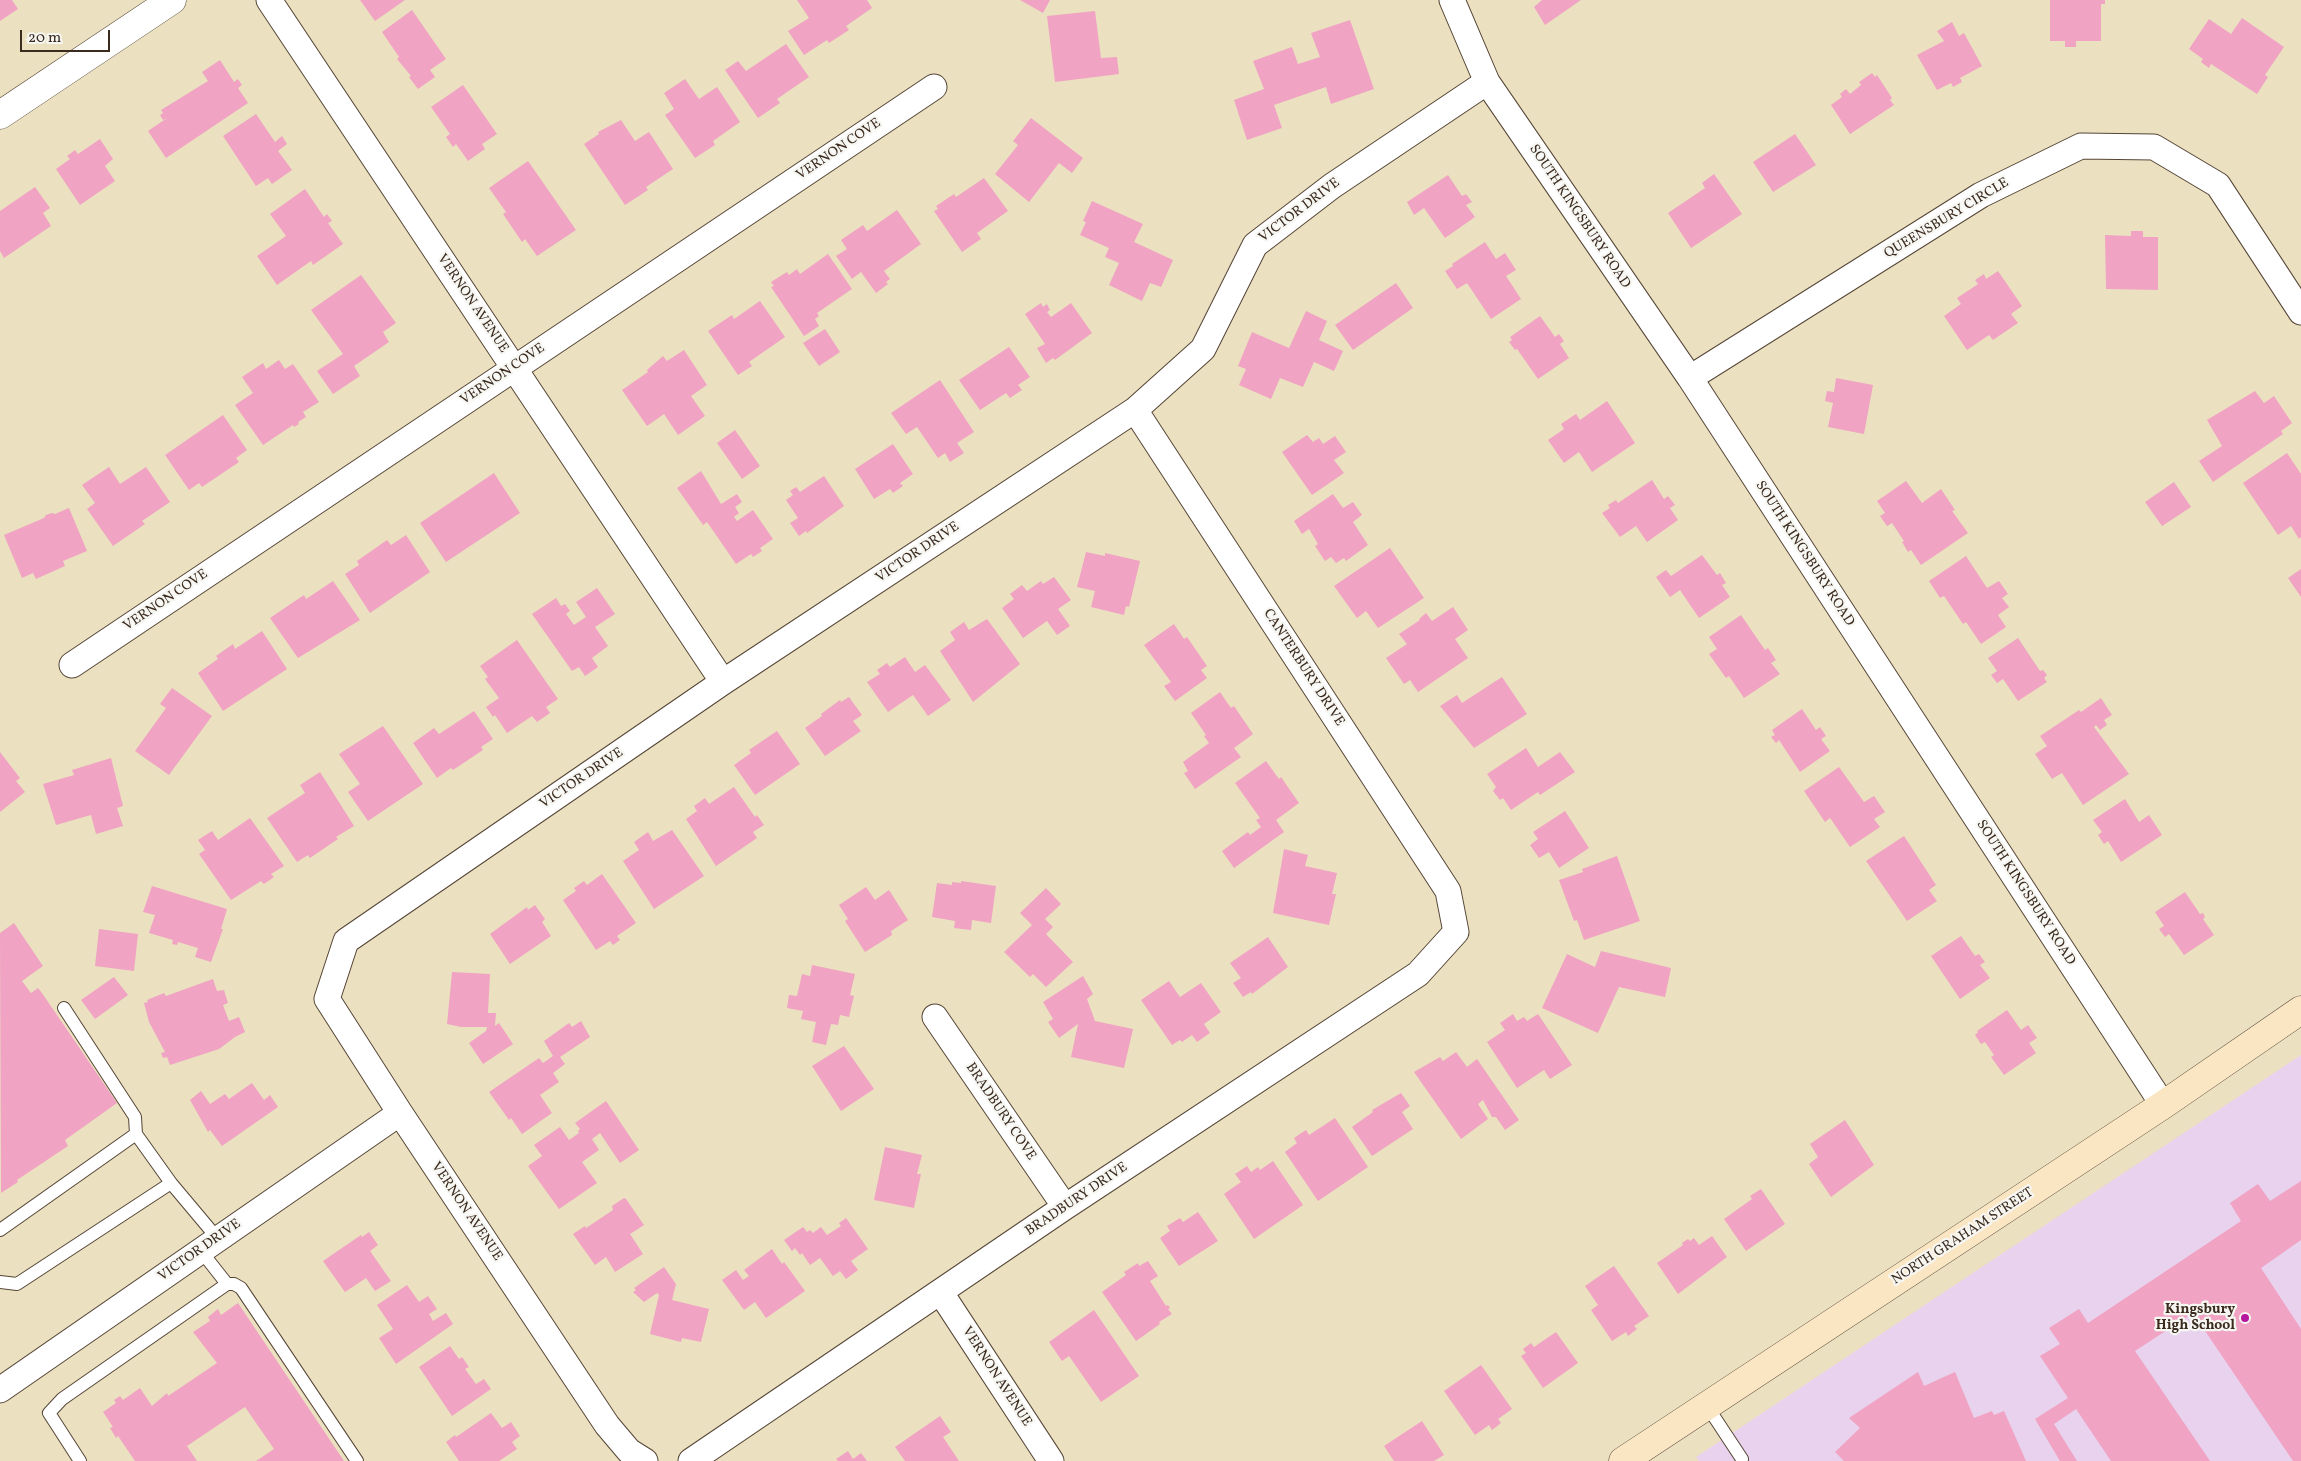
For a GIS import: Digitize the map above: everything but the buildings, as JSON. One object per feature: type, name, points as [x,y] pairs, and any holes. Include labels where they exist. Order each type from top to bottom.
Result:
[{"type":"main road","name":"NORTH GRAHAM STREET","points":[[1624,1461],[2163,1105],[2301,1011]]},
{"type":"street","points":[[0,115],[172,0]]},
{"type":"street","name":"VERNON AVENUE","points":[[269,0],[724,682]]},
{"type":"street","name":"SOUTH KINGSBURY ROAD","points":[[1452,0],[1487,82],[1690,378],[2163,1105]]},
{"type":"street","name":"VICTOR DRIVE","points":[[327,999],[346,942],[724,682],[1135,410],[1203,349],[1255,245],[1332,186],[1487,82]]},
{"type":"street","name":"VERNON COVE","points":[[72,665],[934,87]]},
{"type":"street","name":"QUEENSBURY CIRCLE","points":[[1690,378],[1981,195],[2082,146],[2154,147],[2218,185],[2301,312]]},
{"type":"street","name":"CANTERBURY DRIVE","points":[[1135,410],[1448,891],[1456,932]]},
{"type":"street","name":"BRADBURY DRIVE","points":[[691,1461],[1065,1207],[1418,974],[1456,932]]},
{"type":"street","name":"VERNON AVENUE","points":[[327,999],[400,1113],[607,1424],[629,1451],[645,1461]]},
{"type":"street","name":"BRADBURY COVE","points":[[935,1017],[1065,1207]]},
{"type":"street","name":"VICTOR DRIVE","points":[[0,1390],[400,1113]]},
{"type":"street","name":"VERNON AVENUE","points":[[941,1293],[1051,1461]]},
{"type":"lane","points":[[64,1008],[135,1117],[136,1134],[171,1184],[209,1245],[227,1284]]},
{"type":"lane","points":[[0,1230],[136,1134]]},
{"type":"lane","points":[[0,1282],[17,1284],[171,1184]]},
{"type":"lane","points":[[80,1461],[49,1413],[62,1399],[227,1284],[234,1284],[241,1288],[357,1461]]},
{"type":"lane","points":[[1707,1406],[1742,1459]]},
{"type":"shaded area","points":[[2301,1055],[2301,1461],[1699,1461],[1696,1457]]},
{"type":"place","name":"Kingsbury High School","points":[[2245,1318]]}]
